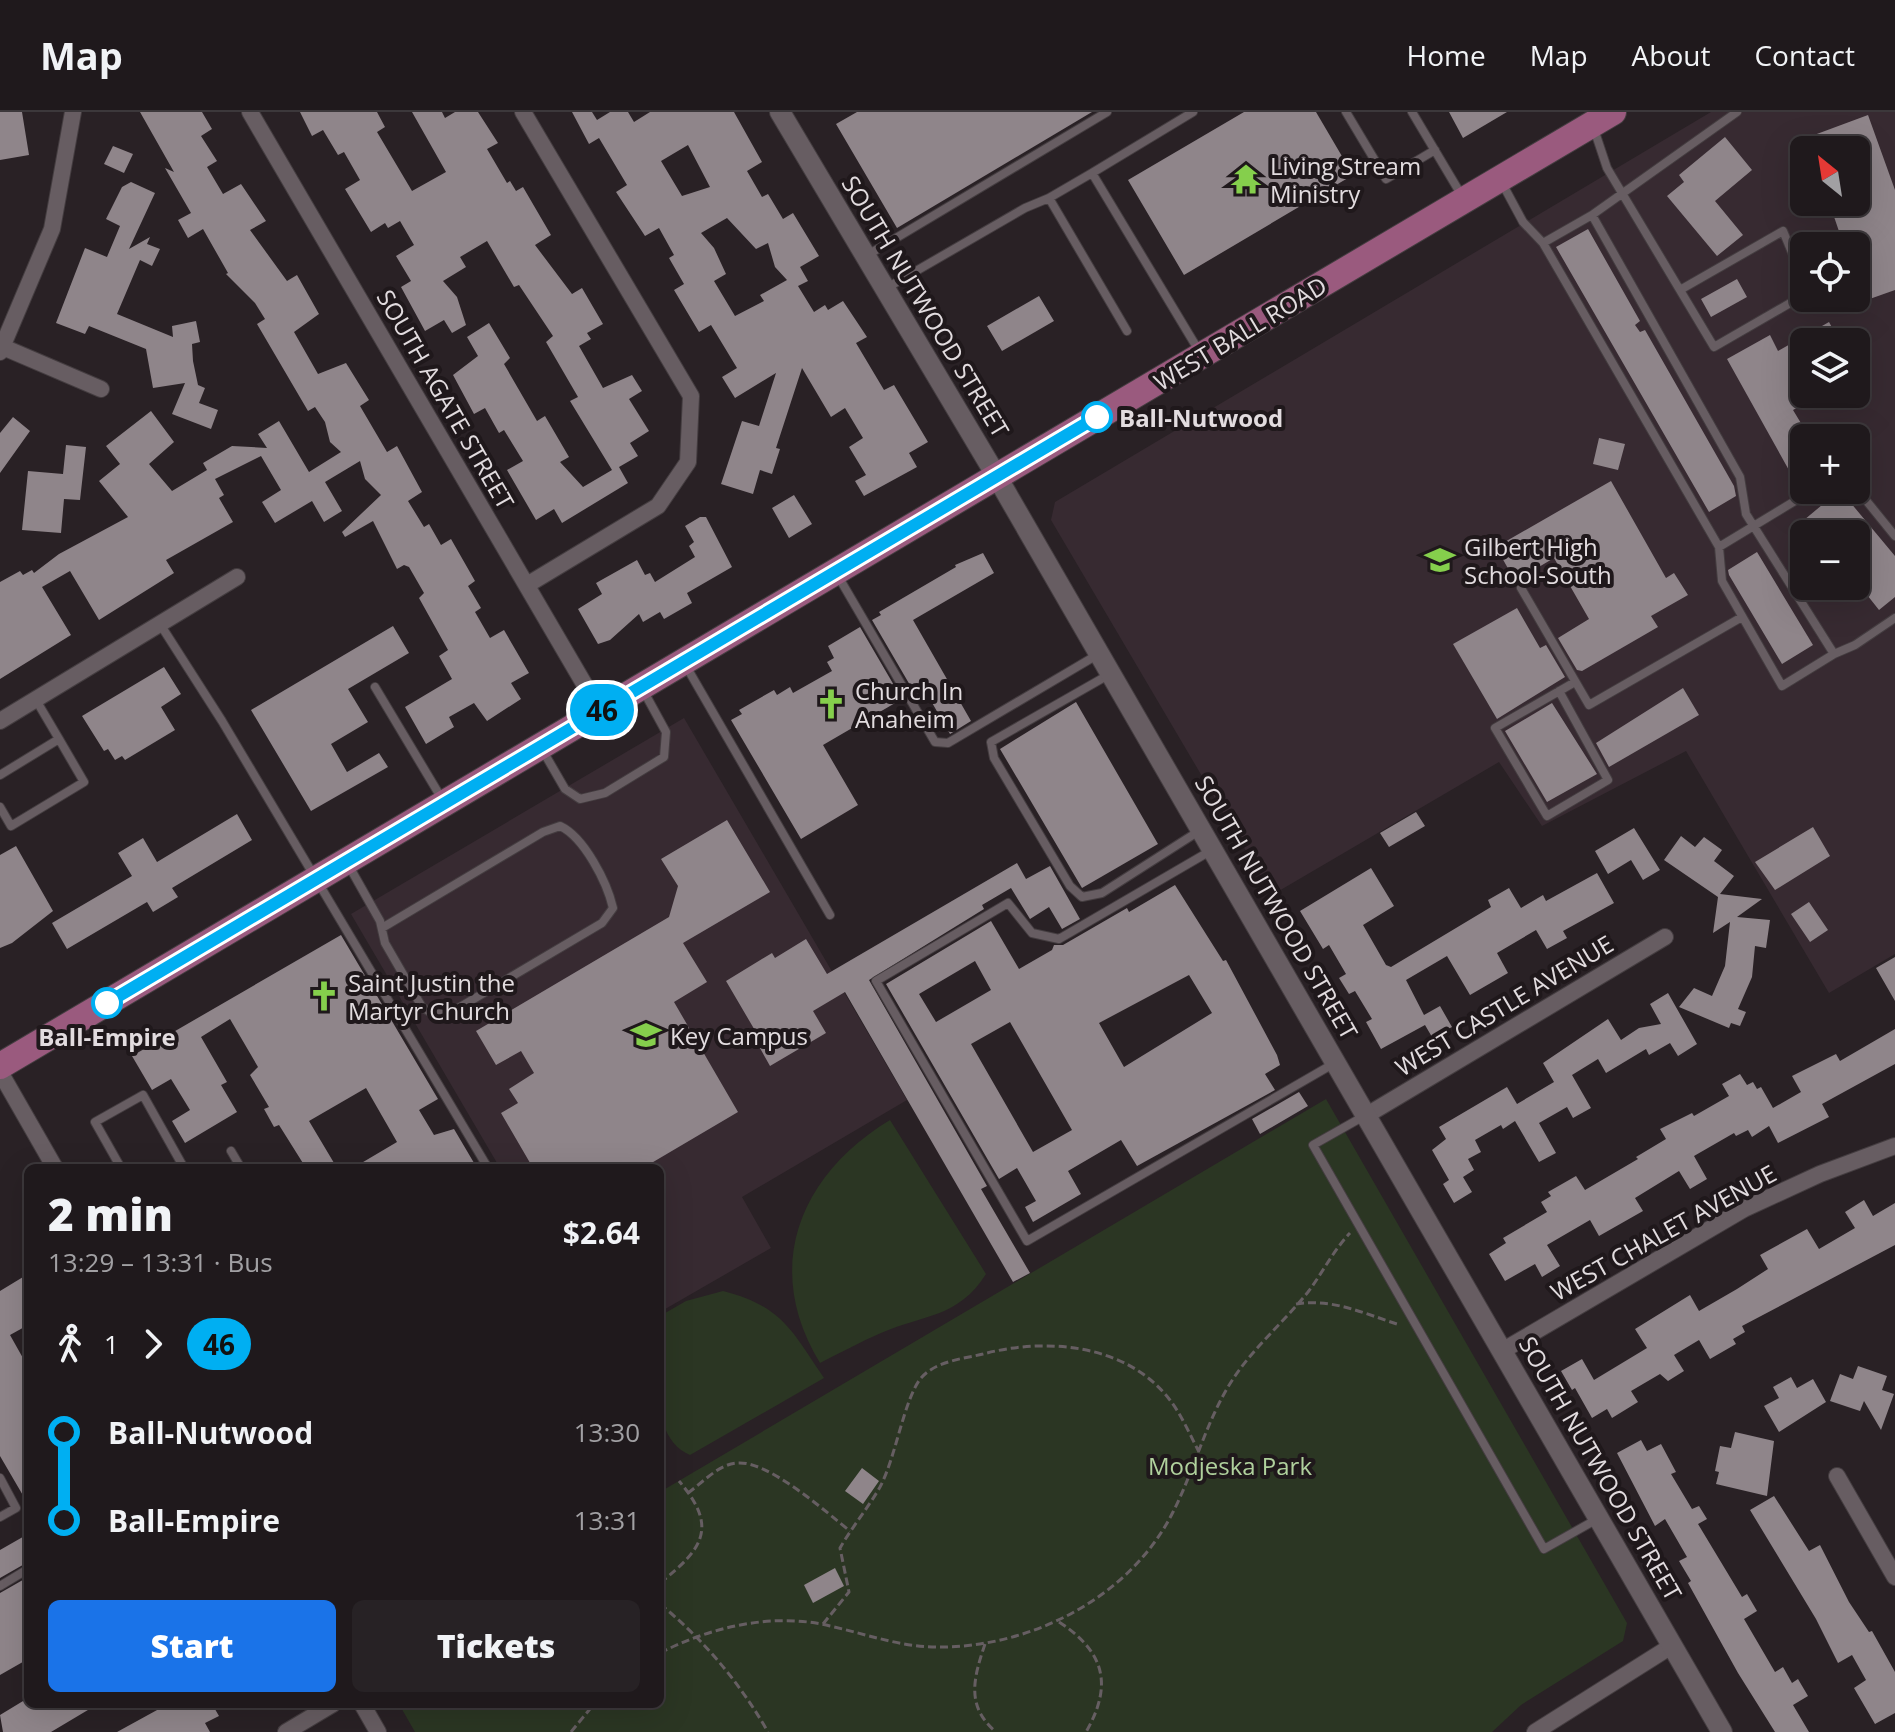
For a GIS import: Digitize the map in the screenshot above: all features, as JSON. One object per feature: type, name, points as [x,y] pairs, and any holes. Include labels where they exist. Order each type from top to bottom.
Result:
[{"type":"main road","name":"WEST BALL ROAD","points":[[0,1069],[1465,200],[1597,116]]},
{"type":"street","points":[[73,112],[52,229],[2,349],[101,389]]},
{"type":"street","name":"SOUTH AGATE STREET","points":[[250,112],[600,711]]},
{"type":"street","points":[[523,112],[691,396],[688,462],[658,506],[527,585]]},
{"type":"street","name":"SOUTH NUTWOOD STREET","points":[[780,112],[997,477],[1722,1732]]},
{"type":"street","points":[[0,721],[237,577]]},
{"type":"street","name":"WEST CASTLE AVENUE","points":[[1367,1115],[1665,937]]},
{"type":"street","points":[[0,1069],[53,1164]]},
{"type":"street","name":"WEST CHALET AVENUE","points":[[1502,1351],[1744,1209],[1820,1174],[1895,1146]]},
{"type":"street","points":[[1837,1476],[1895,1577]]},
{"type":"street","points":[[1535,1732],[1673,1645]]},
{"type":"street","points":[[286,1732],[326,1708]]},
{"type":"street","points":[[364,1708],[378,1732]]},
{"type":"lane","points":[[865,256],[1107,112]]},
{"type":"lane","points":[[884,289],[1025,208],[1049,198],[1193,112]]},
{"type":"lane","points":[[1346,112],[1386,179],[1435,150]]},
{"type":"lane","points":[[1412,112],[1465,200]]},
{"type":"lane","points":[[1543,243],[1592,215],[1737,112]]},
{"type":"lane","points":[[1597,116],[1607,168],[1714,347],[1790,303]]},
{"type":"lane","points":[[1092,173],[1202,355]]},
{"type":"lane","points":[[1500,179],[1523,222],[1543,243],[1719,547],[1722,581],[1782,686],[1834,654],[1855,645],[1895,618]]},
{"type":"lane","points":[[1049,198],[1127,331]]},
{"type":"lane","points":[[1592,215],[1740,477],[1746,514],[1834,654]]},
{"type":"lane","points":[[1680,290],[1783,231],[1790,248]]},
{"type":"lane","points":[[1719,547],[1790,503]]},
{"type":"lane","points":[[1869,504],[1895,536]]},
{"type":"lane","points":[[836,572],[935,742],[948,743],[1099,654]]},
{"type":"lane","points":[[1521,588],[1589,705],[1742,617]]},
{"type":"lane","points":[[160,624],[486,1164]]},
{"type":"lane","points":[[684,662],[830,915]]},
{"type":"lane","points":[[1110,674],[991,742],[994,758],[1070,886],[1082,897],[1102,893],[1202,830]]},
{"type":"lane","points":[[1559,691],[1608,780],[1547,816],[1495,728],[1559,691],[1575,682]]},
{"type":"lane","points":[[375,687],[445,804]]},
{"type":"lane","points":[[540,747],[565,789],[580,799],[605,793],[664,757],[666,732],[642,687]]},
{"type":"lane","points":[[0,807],[11,826],[84,782],[35,700]]},
{"type":"lane","points":[[0,775],[59,739]]},
{"type":"lane","points":[[346,862],[382,928],[385,943],[422,1007],[433,1014],[450,1013],[602,923],[613,908],[610,893],[572,832],[560,826],[543,832],[382,928]]},
{"type":"lane","points":[[1213,849],[1059,939],[1032,933],[1008,903],[876,981],[1027,1241],[1337,1062]]},
{"type":"lane","points":[[119,1164],[95,1122],[143,1095],[182,1164]]},
{"type":"lane","points":[[1367,1115],[1313,1145],[1544,1549],[1600,1517]]},
{"type":"lane","points":[[231,1151],[239,1164]]},
{"type":"lane","points":[[0,1478],[16,1508],[0,1517]]},
{"type":"lane","points":[[0,1586],[24,1571]]},
{"type":"path","points":[[664,1651],[697,1637],[750,1623],[823,1624],[869,1638],[934,1647],[985,1644],[1059,1622],[1108,1589],[1153,1543],[1172,1515],[1233,1379],[1307,1292],[1330,1255],[1358,1224]]},
{"type":"path","points":[[1296,1304],[1317,1300],[1334,1303],[1419,1331]]},
{"type":"path","points":[[823,1624],[849,1592],[840,1548],[880,1487],[920,1380],[941,1364],[997,1350],[1043,1345],[1085,1348],[1123,1363],[1165,1393],[1199,1452]]},
{"type":"path","points":[[688,1493],[723,1467],[737,1463],[749,1465],[768,1472],[850,1531]]},
{"type":"path","points":[[664,1578],[700,1538],[704,1524],[701,1511],[679,1481]]},
{"type":"path","points":[[664,1608],[697,1637],[732,1677],[768,1732]]},
{"type":"path","points":[[1059,1622],[1088,1645],[1102,1678],[1102,1700],[1085,1732]]},
{"type":"path","points":[[985,1644],[975,1674],[974,1700],[979,1714],[996,1732]]},
{"type":"path","points":[[571,1732],[591,1708]]},
{"type":"shaded area","name":"Gilbert High School-South","points":[[1711,112],[1895,112],[1895,954],[1829,993],[1686,751],[1542,826],[1499,762],[1272,895],[1051,520],[1055,502]]},
{"type":"shaded area","name":"Key Campus","points":[[684,718],[907,1100],[742,1197],[771,1248],[664,1310],[664,1164],[498,1164],[351,914]]},
{"type":"green space","name":"Modjeska Park","points":[[1326,1099],[1627,1623],[1623,1641],[1521,1705],[1492,1732],[415,1732],[401,1708],[664,1708],[664,1490]]},
{"type":"green space","points":[[890,1120],[986,1274],[964,1299],[952,1307],[881,1333],[820,1363],[803,1328],[794,1293],[793,1259],[799,1226],[813,1196],[833,1168],[858,1142]]},
{"type":"green space","points":[[723,1291],[759,1304],[784,1322],[824,1378],[690,1455],[676,1445],[664,1424],[664,1314],[686,1301]]},
{"type":"building","points":[[0,112],[22,112],[29,155],[0,160]]},
{"type":"building","points":[[140,112],[202,112],[212,129],[201,136],[217,161],[207,167],[223,194],[241,184],[266,221],[250,230],[287,281],[297,275],[319,314],[294,332],[318,374],[346,363],[369,400],[360,406],[387,452],[397,446],[422,492],[408,501],[424,527],[429,524],[441,545],[451,539],[475,581],[468,586],[481,608],[475,612],[490,638],[504,630],[529,673],[511,683],[521,699],[487,721],[474,703],[449,717],[454,727],[426,744],[405,707],[452,679],[439,656],[448,650],[419,598],[424,593],[409,567],[404,565],[397,569],[373,521],[345,537],[342,532],[381,495],[365,479],[360,461],[325,482],[342,511],[324,522],[312,501],[275,523],[262,502],[281,490],[261,456],[215,479],[224,495],[219,498],[233,522],[166,560],[174,573],[99,620],[70,571],[42,587],[71,635],[0,679],[0,582],[20,571],[23,575],[32,570],[34,573],[59,554],[128,517],[99,481],[120,464],[106,446],[151,411],[174,442],[149,464],[172,491],[207,470],[203,463],[232,446],[267,448],[258,434],[279,421],[309,472],[341,452],[330,442],[325,422],[315,407],[308,411],[257,324],[265,319],[255,303],[226,274],[203,229],[188,238],[178,220],[191,213],[165,168],[174,172]]},
{"type":"building","points":[[300,112],[377,112],[385,127],[377,132],[412,191],[446,172],[412,112],[442,112],[445,118],[455,112],[478,112],[498,143],[487,149],[507,183],[510,181],[516,191],[523,187],[551,235],[535,245],[572,294],[582,288],[603,324],[587,333],[591,339],[579,346],[603,388],[632,375],[642,391],[629,399],[649,431],[630,443],[638,456],[619,467],[628,483],[562,523],[554,509],[536,520],[507,470],[523,461],[504,430],[499,433],[485,408],[474,414],[453,375],[478,356],[467,337],[489,323],[510,358],[504,364],[537,421],[545,416],[569,457],[560,462],[583,487],[612,470],[570,401],[578,397],[546,342],[553,336],[519,285],[514,287],[487,241],[460,257],[466,267],[443,281],[457,297],[466,325],[452,333],[444,320],[425,331],[401,287],[411,281],[396,256],[414,245],[400,221],[388,228],[385,223],[371,232],[345,189],[360,180],[344,152],[338,155],[323,130],[312,136]]},
{"type":"building","points":[[572,112],[592,112],[597,120],[610,112],[628,112],[634,122],[650,112],[734,112],[762,162],[747,171],[762,197],[768,194],[783,219],[793,213],[819,256],[800,267],[808,281],[798,286],[814,312],[825,305],[828,310],[843,301],[867,337],[856,343],[884,390],[894,385],[928,442],[909,453],[917,467],[864,496],[855,481],[866,475],[849,447],[863,438],[845,408],[831,417],[802,368],[776,448],[780,449],[772,474],[760,470],[753,494],[721,484],[742,421],[759,426],[776,373],[735,398],[722,377],[737,368],[711,325],[699,332],[674,290],[684,284],[669,258],[674,255],[659,228],[645,236],[616,192],[627,185],[599,138],[589,144]],"holes":[[[688,145],[710,187],[682,196],[661,161]],[[727,218],[756,249],[768,243],[775,267],[787,280],[760,295],[764,301],[735,316],[714,281],[726,274],[714,248],[701,233]]]},
{"type":"building","points":[[857,112],[1092,112],[897,228],[836,124]]},
{"type":"building","points":[[1244,112],[1316,112],[1353,175],[1184,275],[1128,180]]},
{"type":"building","points":[[1449,112],[1507,112],[1463,138]]},
{"type":"building","points":[[1868,115],[1895,190],[1895,290],[1870,299],[1870,232],[1839,232],[1834,216],[1870,216],[1870,136],[1811,136]]},
{"type":"building","points":[[1725,137],[1752,170],[1715,201],[1743,235],[1717,256],[1667,196],[1684,182],[1679,175]]},
{"type":"building","points":[[113,146],[133,154],[124,173],[104,164]]},
{"type":"building","points":[[131,182],[155,193],[129,249],[150,237],[147,244],[160,249],[152,266],[140,260],[117,314],[173,337],[172,326],[196,321],[200,342],[192,344],[193,361],[198,385],[205,388],[199,403],[218,410],[211,429],[172,414],[185,383],[153,388],[146,349],[89,326],[85,334],[56,323],[85,248],[107,257],[120,226],[106,219],[122,187]]},
{"type":"building","points":[[1588,229],[1640,321],[1635,325],[1640,332],[1645,330],[1734,486],[1736,496],[1709,512],[1556,247]]},
{"type":"building","points":[[1737,279],[1747,297],[1711,317],[1701,299]]},
{"type":"building","points":[[1039,296],[1054,321],[1002,351],[987,326]]},
{"type":"building","points":[[1829,322],[1832,328],[1818,328]]},
{"type":"building","points":[[1770,335],[1778,351],[1790,344],[1790,408],[1797,408],[1793,410],[1802,424],[1790,424],[1790,472],[1727,359]]},
{"type":"building","points":[[13,417],[30,431],[0,473],[0,433]]},
{"type":"building","points":[[1599,438],[1625,444],[1618,470],[1593,464]]},
{"type":"building","points":[[66,445],[86,447],[80,500],[64,499],[61,533],[22,530],[28,471],[63,474]]},
{"type":"building","points":[[1611,481],[1666,578],[1674,573],[1688,595],[1651,616],[1658,627],[1582,671],[1577,670],[1558,638],[1589,619],[1554,558],[1515,581],[1496,547]]},
{"type":"building","points":[[794,495],[812,524],[789,538],[772,508]]},
{"type":"building","points":[[1823,504],[1852,504],[1865,520],[1804,520]]},
{"type":"building","points":[[706,517],[732,567],[687,593],[692,603],[664,619],[660,612],[643,622],[639,614],[610,640],[598,644],[578,609],[602,594],[596,583],[637,560],[645,575],[650,573],[655,582],[695,557],[689,546],[694,542],[685,526]]},
{"type":"building","points":[[1870,526],[1895,556],[1895,597],[1879,610],[1870,599]]},
{"type":"building","points":[[1757,552],[1813,645],[1782,664],[1729,575],[1728,570]]},
{"type":"building","points":[[983,553],[994,573],[913,620],[971,721],[950,734],[923,687],[914,692],[872,620],[881,615],[879,612],[955,565]]},
{"type":"building","points":[[1517,608],[1540,648],[1546,645],[1565,677],[1497,719],[1453,644]]},
{"type":"building","points":[[393,626],[409,653],[348,689],[368,722],[331,744],[347,772],[379,753],[388,767],[311,811],[251,710]]},
{"type":"building","points":[[860,627],[902,699],[823,745],[858,805],[801,839],[731,720],[742,714],[739,710],[774,690],[777,695],[790,687],[793,693],[832,671],[827,662],[834,658],[828,646]]},
{"type":"building","points":[[164,667],[181,694],[161,707],[175,730],[125,760],[122,756],[115,760],[108,749],[104,751],[82,716]]},
{"type":"building","points":[[1683,688],[1699,715],[1609,767],[1596,743]]},
{"type":"building","points":[[1076,702],[1158,844],[1082,888],[1000,749]]},
{"type":"building","points":[[1552,703],[1597,774],[1547,802],[1505,731]]},
{"type":"building","points":[[1416,812],[1425,826],[1389,847],[1380,833]]},
{"type":"building","points":[[237,814],[252,840],[172,888],[178,897],[153,912],[147,902],[67,949],[52,923],[132,876],[118,853],[143,838],[157,862]]},
{"type":"building","points":[[727,820],[770,892],[683,943],[707,982],[674,1002],[738,1112],[650,1164],[531,1164],[501,1113],[518,1103],[509,1089],[534,1073],[521,1051],[496,1065],[476,1031],[669,917],[678,886],[661,859]]},
{"type":"building","points":[[1813,827],[1830,856],[1775,890],[1755,862]]},
{"type":"building","points":[[1634,828],[1660,870],[1643,880],[1631,860],[1608,874],[1595,851]]},
{"type":"building","points":[[1681,836],[1695,847],[1704,837],[1722,850],[1714,861],[1734,876],[1720,894],[1762,899],[1737,917],[1770,920],[1766,948],[1755,946],[1752,977],[1738,1009],[1746,1012],[1740,1026],[1731,1023],[1729,1028],[1679,1007],[1694,988],[1712,996],[1725,966],[1730,922],[1713,933],[1718,897],[1664,860]]},
{"type":"building","points":[[16,846],[53,911],[12,943],[0,948],[0,855]]},
{"type":"building","points":[[1017,863],[1026,879],[1050,866],[1080,919],[1062,929],[1049,907],[1030,919],[1011,888],[982,905],[984,909],[869,980],[987,1186],[981,1189],[1030,1273],[1013,1282],[845,992],[813,1011],[826,1033],[770,1066],[756,1041],[760,1039],[726,981],[772,953],[775,958],[806,939],[827,974]]},
{"type":"building","points":[[1371,868],[1394,906],[1363,925],[1386,965],[1391,967],[1491,907],[1488,900],[1509,888],[1521,908],[1543,895],[1546,901],[1597,873],[1614,903],[1563,931],[1567,938],[1547,949],[1536,930],[1497,953],[1508,973],[1470,995],[1447,956],[1406,980],[1424,1015],[1440,1006],[1452,1027],[1432,1037],[1425,1025],[1381,1049],[1366,1022],[1372,1019],[1355,991],[1349,994],[1339,978],[1346,974],[1329,945],[1323,949],[1300,911]]},
{"type":"building","points":[[1175,885],[1223,961],[1226,960],[1277,1055],[1280,1065],[1265,1074],[1275,1090],[1137,1166],[1121,1140],[1068,1171],[1081,1194],[1033,1222],[1025,1207],[1036,1201],[1017,1168],[999,1179],[886,984],[991,921],[1019,969],[1052,950],[1054,945],[1063,945],[1127,908],[1129,912]],"holes":[[[975,961],[991,990],[936,1022],[919,994]],[[1189,975],[1212,1013],[1124,1067],[1099,1023]],[[1010,1022],[1072,1130],[1033,1152],[971,1044]]]},
{"type":"building","points":[[1809,902],[1828,930],[1810,942],[1791,914]]},
{"type":"building","points":[[341,935],[438,1099],[419,1110],[434,1135],[454,1129],[475,1164],[360,1164],[397,1142],[366,1088],[309,1121],[335,1164],[303,1164],[279,1125],[274,1127],[264,1109],[269,1107],[250,1075],[258,1067],[230,1019],[201,1037],[227,1082],[221,1085],[237,1112],[185,1143],[172,1121],[190,1110],[171,1079],[152,1090],[132,1056]]},
{"type":"building","points":[[1895,957],[1895,1001],[1876,968]]},
{"type":"building","points":[[1668,993],[1697,1044],[1678,1056],[1670,1043],[1649,1055],[1646,1049],[1606,1073],[1598,1059],[1572,1075],[1591,1108],[1573,1118],[1567,1107],[1539,1123],[1556,1153],[1539,1162],[1515,1121],[1503,1129],[1501,1125],[1475,1140],[1481,1152],[1468,1159],[1474,1170],[1463,1177],[1472,1192],[1454,1203],[1443,1184],[1449,1180],[1432,1150],[1446,1139],[1439,1127],[1507,1087],[1517,1104],[1554,1082],[1543,1063],[1608,1019],[1621,1040],[1639,1028],[1661,1024],[1650,1004]]},
{"type":"building","points":[[1895,1029],[1895,1064],[1822,1104],[1829,1117],[1778,1143],[1769,1126],[1752,1137],[1748,1130],[1736,1136],[1734,1133],[1694,1156],[1707,1179],[1690,1189],[1679,1171],[1635,1198],[1643,1211],[1599,1236],[1590,1220],[1547,1245],[1560,1266],[1542,1277],[1535,1264],[1505,1281],[1489,1254],[1506,1243],[1503,1238],[1547,1212],[1541,1202],[1551,1196],[1548,1192],[1576,1176],[1585,1190],[1638,1159],[1636,1157],[1666,1139],[1660,1129],[1692,1113],[1694,1116],[1729,1096],[1722,1084],[1740,1074],[1747,1085],[1753,1082],[1757,1089],[1761,1087],[1773,1108],[1801,1092],[1792,1076],[1836,1054],[1840,1061]]},
{"type":"building","points":[[1299,1092],[1308,1106],[1260,1134],[1252,1119]]},
{"type":"building","points":[[1864,1200],[1873,1216],[1895,1203],[1895,1245],[1742,1326],[1745,1332],[1733,1339],[1736,1344],[1710,1359],[1699,1340],[1674,1355],[1684,1371],[1668,1381],[1660,1374],[1631,1391],[1638,1402],[1612,1418],[1607,1409],[1592,1418],[1561,1371],[1582,1359],[1594,1380],[1647,1348],[1635,1329],[1690,1295],[1699,1311],[1737,1289],[1768,1269],[1760,1255],[1807,1229],[1819,1249],[1855,1228],[1845,1212]]},
{"type":"building","points":[[24,1276],[24,1327],[10,1335],[24,1360],[24,1497],[0,1456],[0,1291]]},
{"type":"building","points":[[1858,1366],[1887,1376],[1882,1390],[1894,1394],[1881,1430],[1864,1401],[1860,1411],[1830,1401],[1840,1374],[1853,1379]]},
{"type":"building","points":[[1791,1377],[1797,1388],[1813,1379],[1826,1402],[1779,1432],[1764,1406],[1779,1398],[1773,1387]]},
{"type":"building","points":[[1735,1432],[1774,1441],[1767,1496],[1716,1484],[1720,1446],[1731,1448]]},
{"type":"building","points":[[1641,1440],[1647,1451],[1661,1444],[1676,1472],[1671,1474],[1692,1509],[1699,1506],[1707,1519],[1698,1524],[1742,1597],[1747,1594],[1757,1611],[1744,1619],[1775,1672],[1783,1667],[1792,1683],[1798,1679],[1808,1696],[1793,1705],[1809,1732],[1775,1732],[1738,1673],[1688,1583],[1691,1581],[1679,1561],[1687,1557],[1665,1519],[1655,1526],[1617,1453]]},
{"type":"building","points":[[862,1468],[879,1481],[863,1504],[845,1491]]},
{"type":"building","points":[[1774,1496],[1809,1551],[1820,1545],[1849,1602],[1869,1632],[1872,1631],[1895,1672],[1895,1713],[1875,1724],[1854,1688],[1866,1680],[1852,1655],[1838,1663],[1816,1619],[1750,1510]]},
{"type":"building","points":[[24,1536],[24,1564],[0,1578],[0,1550]]},
{"type":"building","points":[[835,1568],[844,1586],[813,1603],[804,1585]]},
{"type":"building","points":[[24,1579],[24,1661],[0,1675],[0,1593]]},
{"type":"building","points":[[24,1700],[24,1708],[91,1708],[51,1732],[3,1732],[0,1715]]},
{"type":"building","points":[[161,1708],[214,1708],[219,1716],[205,1723],[210,1732],[117,1732]]},
{"type":"bus line","name":"46","points":[[107,1003],[1097,417]]},
{"type":"place","name":"Living Stream Ministry","points":[[1246,179]]},
{"type":"place","name":"Ball-Nutwood","points":[[1097,417]]},
{"type":"place","name":"Gilbert High School-South","points":[[1440,560]]},
{"type":"place","name":"Church In Anaheim","points":[[831,704]]},
{"type":"place","name":"Saint Justin the Martyr Church","points":[[324,996]]},
{"type":"place","name":"Ball-Empire","points":[[107,1003]]},
{"type":"place","name":"Key Campus","points":[[646,1035]]}]
